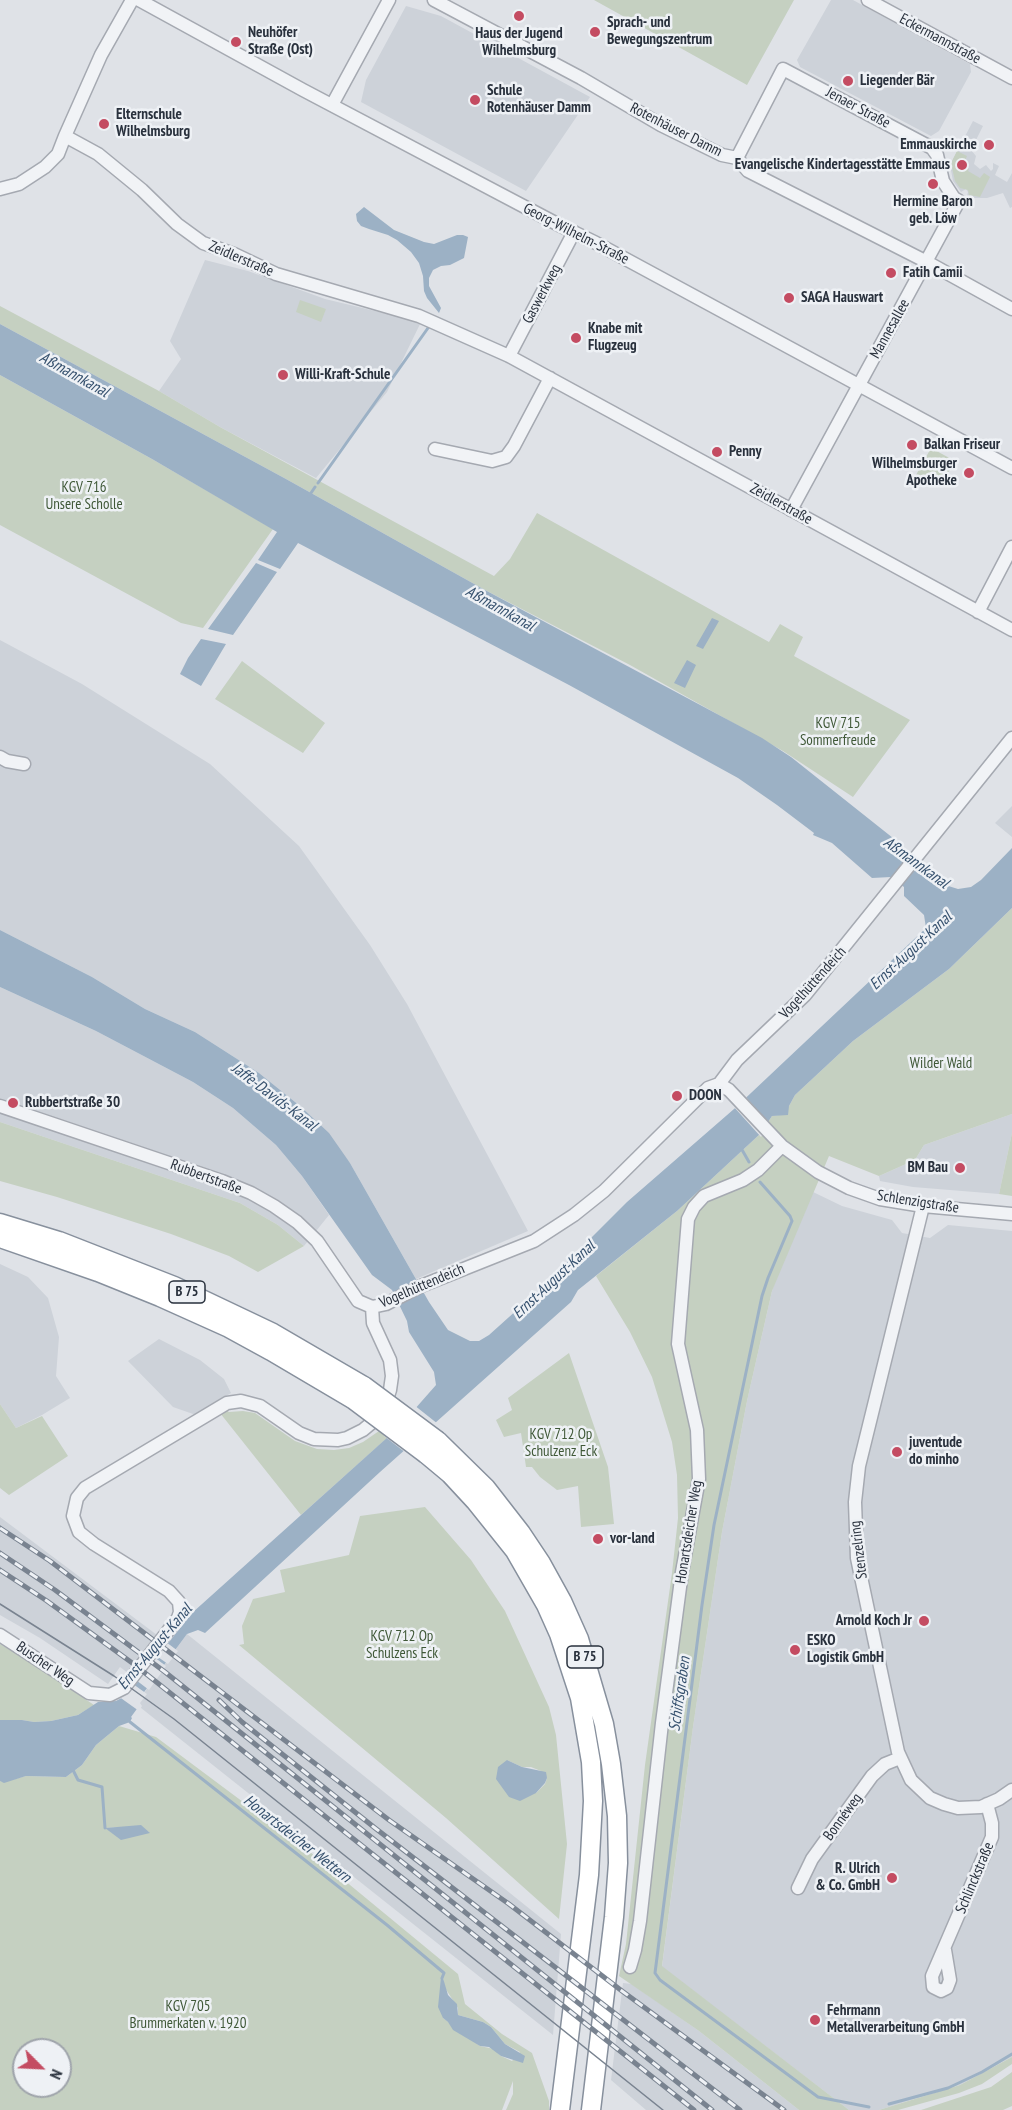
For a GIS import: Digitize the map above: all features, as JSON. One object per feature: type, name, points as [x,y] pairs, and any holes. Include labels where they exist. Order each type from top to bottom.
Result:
[{"type":"highway","name":"B 75","points":[[0,1223],[59,1241],[174,1286],[273,1333],[359,1393],[486,1488],[541,1563],[579,1639],[604,1724],[617,1816],[618,1863],[614,1917],[591,2110]]},
{"type":"highway","name":"B 75","points":[[0,1238],[98,1272],[160,1297],[359,1393]]},
{"type":"highway","name":"B 75","points":[[432,1447],[450,1474],[515,1551],[559,1634],[580,1698],[591,1762],[593,1801],[589,1875],[560,2110]]},
{"type":"street","points":[[0,189],[19,183],[45,167],[58,154],[101,55],[132,0]]},
{"type":"street","name":"Georg-Wilhelm-Straße","points":[[140,0],[1012,468]]},
{"type":"street","points":[[332,105],[389,0]]},
{"type":"street","name":"Rotenhäuser Damm","points":[[434,0],[580,78],[661,125],[722,155],[737,158],[748,171],[1011,306]]},
{"type":"street","name":"Eckermannstraße","points":[[868,0],[1012,78]]},
{"type":"street","name":"Jenaer Straße","points":[[737,158],[783,69],[932,148]]},
{"type":"street","name":"Zeidlerstraße","points":[[65,136],[98,154],[138,186],[177,224],[203,243],[234,254],[276,274],[419,316],[509,356],[1012,630]]},
{"type":"street","name":"Mannesallee","points":[[791,510],[958,201],[942,181],[937,155],[932,148]]},
{"type":"street","name":"Gaswerkweg","points":[[509,356],[574,232]]},
{"type":"street","points":[[435,449],[492,461],[506,457],[550,378]]},
{"type":"street","points":[[978,612],[1012,547]]},
{"type":"street","name":"Vogelhüttendeich","points":[[89,1693],[110,1695],[128,1684],[175,1622],[180,1606],[177,1598],[169,1591],[94,1544],[79,1532],[74,1521],[73,1510],[80,1492],[227,1402],[241,1401],[260,1406],[294,1430],[314,1439],[338,1440],[363,1430],[375,1420],[385,1405],[392,1376],[390,1360],[373,1323],[372,1307],[386,1304],[421,1286],[534,1241],[574,1215],[604,1191],[708,1088],[719,1084],[737,1060],[805,995],[1012,738]]},
{"type":"street","points":[[0,757],[7,761],[24,764]]},
{"type":"street","name":"Schlenzigstraße","points":[[719,1084],[725,1087],[782,1146],[818,1172],[849,1188],[880,1199],[923,1206],[1012,1214]]},
{"type":"street","name":"Rubbertstraße","points":[[0,1106],[222,1181],[259,1197],[297,1222],[316,1241],[350,1292],[362,1304],[372,1307]]},
{"type":"street","name":"Honartsdeicher Weg","points":[[630,1967],[640,1921],[672,1642],[699,1479],[697,1430],[691,1397],[679,1356],[677,1337],[688,1219],[694,1207],[704,1196],[743,1180],[758,1170],[782,1146]]},
{"type":"street","name":"Stenzelring","points":[[923,1206],[861,1456],[855,1502],[855,1537],[860,1574],[900,1758],[906,1772],[916,1786],[937,1802],[958,1808],[974,1808],[987,1804],[1012,1790]]},
{"type":"street","name":"Buscher Weg","points":[[0,1635],[89,1693]]},
{"type":"street","name":"Bonnéweg","points":[[798,1888],[812,1859],[872,1776],[885,1764],[900,1758]]},
{"type":"street","name":"Schlinckstraße","points":[[945,1950],[992,1837],[992,1823],[987,1804]]},
{"type":"shaded area","points":[[831,0],[853,0],[970,64],[971,72],[939,131],[931,136],[800,67],[797,60]]},
{"type":"shaded area","name":"Schule Rotenhäuser Damm","points":[[406,6],[441,16],[590,97],[526,191],[361,102],[366,80]]},
{"type":"shaded area","name":"Evangelische Kindertagesstätte Emmaus","points":[[973,121],[983,126],[971,150],[976,156],[974,164],[980,169],[986,165],[991,171],[993,163],[999,166],[995,175],[1007,182],[1012,173],[1012,207],[1010,208],[1003,193],[987,198],[975,198],[967,196],[966,189],[961,192],[953,181],[950,165]]},
{"type":"shaded area","name":"Willi-Kraft-Schule","points":[[205,260],[248,271],[325,299],[421,322],[387,392],[316,478],[220,427],[159,391],[181,359],[170,341]]},
{"type":"shaded area","points":[[0,640],[82,684],[210,764],[299,846],[370,945],[407,1004],[528,1231],[416,1279],[350,1163],[300,1106],[259,1073],[195,1032],[145,1009],[92,977],[0,930]]},
{"type":"shaded area","points":[[1012,806],[1012,837],[995,823]]},
{"type":"shaded area","points":[[0,987],[96,1031],[193,1082],[233,1108],[276,1145],[302,1176],[329,1215],[304,1246],[278,1225],[240,1203],[0,1122]]},
{"type":"shaded area","points":[[1012,1114],[1012,1133],[999,1194],[913,1187],[880,1181],[879,1176],[915,1160],[924,1145]]},
{"type":"shaded area","points":[[811,1191],[842,1206],[892,1220],[902,1233],[930,1238],[948,1225],[1012,1231],[1012,2057],[960,2085],[879,2110],[849,2110],[662,1967],[693,1727],[722,1532],[747,1401],[772,1291],[784,1254]]},
{"type":"shaded area","points":[[0,1264],[28,1277],[48,1298],[59,1337],[56,1376],[70,1398],[16,1428],[0,1404]]},
{"type":"shaded area","points":[[159,1339],[200,1360],[224,1379],[231,1393],[196,1415],[173,1407],[128,1361]]},
{"type":"shaded area","points":[[0,1517],[157,1635],[128,1673],[120,1667],[108,1684],[40,1638],[0,1615]]},
{"type":"shaded area","points":[[187,1634],[561,1934],[553,2035],[136,1704]]},
{"type":"shaded area","points":[[623,1983],[632,1984],[699,2031],[799,2110],[646,2110],[611,2080]]},
{"type":"green space","points":[[594,0],[794,0],[747,85]]},
{"type":"green space","points":[[957,151],[967,156],[963,165],[969,169],[968,171],[980,178],[984,173],[990,177],[980,197],[969,195],[968,190],[960,188],[955,181],[951,163]]},
{"type":"green space","points":[[300,300],[326,309],[321,322],[296,312]]},
{"type":"green space","name":"KGV 715 Sommerfreude","points":[[0,306],[494,576],[510,559],[537,513],[769,642],[780,624],[803,637],[794,656],[910,720],[853,797],[783,751],[630,665],[485,590],[0,324]]},
{"type":"green space","name":"KGV 716 Unsere Scholle","points":[[0,375],[273,529],[203,628],[181,623],[0,525]]},
{"type":"green space","points":[[931,448],[955,461],[940,487],[916,475]]},
{"type":"green space","points":[[242,661],[325,723],[303,753],[215,699]]},
{"type":"green space","name":"Wilder Wald","points":[[1012,908],[1012,1114],[924,1145],[915,1160],[879,1176],[829,1156],[772,1291],[747,1401],[722,1532],[693,1727],[662,1966],[849,2110],[799,2110],[699,2031],[619,1976],[626,1944],[645,1765],[672,1573],[678,1518],[677,1475],[672,1442],[652,1377],[630,1332],[596,1276],[677,1211],[760,1134],[772,1116],[779,1115],[789,1106],[795,1095],[853,1041],[949,969]]},
{"type":"green space","points":[[0,1122],[240,1203],[278,1225],[304,1246],[258,1272],[229,1256],[171,1234],[0,1181]]},
{"type":"green space","points":[[1012,1133],[1012,1196],[999,1194]]},
{"type":"green space","name":"KGV 712 Op Schulzenz Eck","points":[[569,1353],[608,1467],[614,1524],[581,1527],[578,1486],[557,1490],[540,1477],[532,1467],[526,1467],[521,1433],[504,1437],[496,1420],[512,1410],[508,1398]]},
{"type":"green space","points":[[0,1404],[16,1428],[42,1416],[68,1456],[9,1495],[0,1488]]},
{"type":"green space","points":[[226,1410],[255,1413],[295,1441],[317,1449],[349,1448],[379,1431],[387,1438],[301,1515],[220,1413]]},
{"type":"green space","name":"KGV 712 Op Schulzens Eck","points":[[425,1507],[471,1560],[505,1611],[549,1707],[556,1735],[567,1844],[559,1919],[446,1818],[239,1645],[244,1644],[242,1626],[253,1599],[285,1592],[280,1570],[349,1555],[360,1516]],"holes":[[[507,1760],[522,1767],[531,1767],[541,1771],[547,1778],[545,1784],[536,1793]]]},
{"type":"green space","points":[[0,1644],[94,1705],[78,1715],[51,1721],[0,1720]]},
{"type":"green space","name":"KGV 705 Brummerkaten v. 1920","points":[[119,1726],[156,1737],[310,1852],[458,1974],[465,2004],[502,2034],[532,2053],[549,2101],[549,2110],[506,2110],[513,2094],[513,2081],[502,2110],[0,2110],[0,1781],[26,1776],[66,1777],[82,1765],[96,1745]],"holes":[[[123,1827],[149,1832],[121,1839],[106,1828]],[[443,1978],[445,1988],[458,2008],[458,2015],[483,2022],[491,2027],[505,2044],[520,2052],[512,2061],[501,2056],[494,2049],[480,2046],[443,2018]]]},
{"type":"green space","points":[[1012,2057],[1012,2064],[982,2084],[898,2110],[879,2110],[960,2085]]},
{"type":"green space","points":[[1012,2072],[1012,2106],[1003,2110],[921,2110],[991,2087]]},
{"type":"water","points":[[364,207],[394,230],[424,242],[434,244],[457,235],[468,237],[464,258],[433,270],[429,278],[429,286],[441,308],[439,313],[427,298],[419,263],[411,252],[397,240],[361,226],[357,221],[356,214]]},
{"type":"water","points":[[0,324],[485,590],[762,738],[791,757],[898,842],[904,861],[942,884],[958,889],[971,887],[981,880],[1012,848],[1012,908],[949,969],[853,1041],[795,1095],[789,1106],[788,1115],[772,1116],[760,1134],[677,1211],[578,1290],[571,1302],[380,1472],[205,1633],[198,1630],[187,1634],[136,1703],[139,1706],[130,1722],[119,1726],[96,1745],[82,1765],[66,1777],[26,1776],[4,1783],[0,1781],[0,1720],[51,1721],[78,1715],[98,1702],[116,1701],[127,1695],[192,1613],[399,1427],[436,1385],[434,1372],[409,1332],[407,1321],[392,1290],[372,1275],[302,1176],[276,1145],[233,1108],[193,1082],[96,1031],[0,987],[0,930],[92,977],[145,1009],[195,1032],[259,1073],[300,1106],[329,1133],[350,1163],[429,1302],[448,1330],[470,1341],[479,1341],[489,1335],[538,1291],[627,1202],[734,1109],[926,928],[924,915],[904,896],[904,887],[891,877],[872,878],[832,843],[813,835],[814,833],[738,778],[569,685],[298,543],[280,569],[258,560],[277,532],[152,459],[0,375]]},
{"type":"water","points":[[256,563],[277,572],[233,635],[208,629]]},
{"type":"water","points":[[712,618],[719,621],[703,649],[696,646]]},
{"type":"water","points":[[201,639],[226,644],[201,686],[180,674]]},
{"type":"water","points":[[687,660],[696,665],[685,688],[674,683]]},
{"type":"water","points":[[507,1760],[522,1767],[546,1772],[545,1783],[536,1793],[520,1801],[509,1797],[496,1779],[498,1767]]},
{"type":"water","points":[[141,1825],[150,1833],[121,1840],[105,1828]]},
{"type":"water","points":[[441,1977],[448,1995],[457,2004],[458,2015],[483,2022],[491,2027],[505,2044],[525,2056],[523,2063],[501,2056],[489,2047],[480,2046],[453,2030],[443,2018],[438,2007]]},
{"type":"pier","points":[[744,1095],[770,1124],[761,1137],[733,1106]]},
{"type":"pier","points":[[414,1405],[438,1424],[406,1453],[384,1436]]},
{"type":"pier","points":[[166,1642],[178,1651],[168,1664],[155,1655]]},
{"type":"pier","points":[[154,1657],[166,1666],[149,1690],[136,1680]]},
{"type":"pier","points":[[133,1684],[147,1694],[140,1703],[142,1706],[139,1711],[118,1696]]},
{"type":"waterway","points":[[318,483],[428,328]]},
{"type":"waterway","points":[[309,496],[315,487]]},
{"type":"waterway","name":"Schiffsgraben","points":[[741,1148],[749,1162]]},
{"type":"waterway","name":"Schiffsgraben","points":[[760,1182],[792,1221],[762,1296],[714,1525],[655,1973],[660,1980],[818,2097],[869,2107]]},
{"type":"waterway","name":"Honartsdeicher Wettern","points":[[130,1722],[387,1925],[444,1973],[442,1978]]},
{"type":"waterway","name":"Honartsdeicher Wettern","points":[[72,1768],[78,1780],[102,1787],[105,1828]]},
{"type":"waterway","name":"Schiffsgraben","points":[[889,2104],[948,2088],[982,2072],[1012,2054]]},
{"type":"tram line","points":[[0,1604],[114,1676],[174,1719],[663,2110]]},
{"type":"railway","points":[[0,1528],[50,1561],[389,1820],[509,1904],[622,1991],[784,2110]]},
{"type":"railway","points":[[0,1553],[55,1590],[165,1672],[712,2110]]},
{"type":"railway","points":[[0,1570],[135,1665],[694,2110]]},
{"type":"railway","points":[[219,1700],[242,1722],[375,1828],[740,2110]]},
{"type":"place","name":"Haus der Jugend Wilhelmsburg","points":[[519,16]]},
{"type":"place","name":"Sprach- und Bewegungszentrum","points":[[595,32]]},
{"type":"place","name":"Neuhöfer Straße (Ost)","points":[[236,42]]},
{"type":"place","name":"Liegender Bär","points":[[848,81]]},
{"type":"place","name":"Schule Rotenhäuser Damm","points":[[475,100]]},
{"type":"place","name":"Elternschule Wilhelmsburg","points":[[104,124]]},
{"type":"place","name":"Emmauskirche","points":[[989,145]]},
{"type":"place","name":"Evangelische Kindertagesstätte Emmaus","points":[[962,165]]},
{"type":"place","name":"Hermine Baron geb. Löw","points":[[933,184]]},
{"type":"place","name":"Fatih Camii","points":[[891,273]]},
{"type":"place","name":"SAGA Hauswart","points":[[789,298]]},
{"type":"place","name":"Knabe mit Flugzeug","points":[[576,338]]},
{"type":"place","name":"Willi-Kraft-Schule","points":[[283,375]]},
{"type":"place","name":"Balkan Friseur","points":[[912,445]]},
{"type":"place","name":"Penny","points":[[717,452]]},
{"type":"place","name":"Wilhelmsburger Apotheke","points":[[969,473]]},
{"type":"place","name":"DOON","points":[[677,1096]]},
{"type":"place","name":"Rubbertstraße 30","points":[[13,1103]]},
{"type":"place","name":"BM Bau","points":[[960,1168]]},
{"type":"place","name":"juventude do minho","points":[[897,1452]]},
{"type":"place","name":"vor-land","points":[[598,1539]]},
{"type":"place","name":"Arnold Koch Jr","points":[[924,1621]]},
{"type":"place","name":"ESKO Logistik GmbH","points":[[795,1650]]},
{"type":"place","name":"R. Ulrich & Co. GmbH","points":[[892,1878]]},
{"type":"place","name":"Fehrmann Metallverarbeitung GmbH","points":[[815,2020]]},
{"type":"water label","name":"Aßmannkanal","points":[[74,375]]},
{"type":"water label","name":"Aßmannkanal","points":[[500,609]]},
{"type":"water label","name":"Aßmannkanal","points":[[916,863]]},
{"type":"water label","name":"Ernst-August-Kanal","points":[[911,951]]},
{"type":"water label","name":"Jaffe-Davids-Kanal","points":[[274,1097]]},
{"type":"water label","name":"Ernst-August-Kanal","points":[[554,1280]]},
{"type":"water label","name":"Ernst-August-Kanal","points":[[155,1647]]}]
